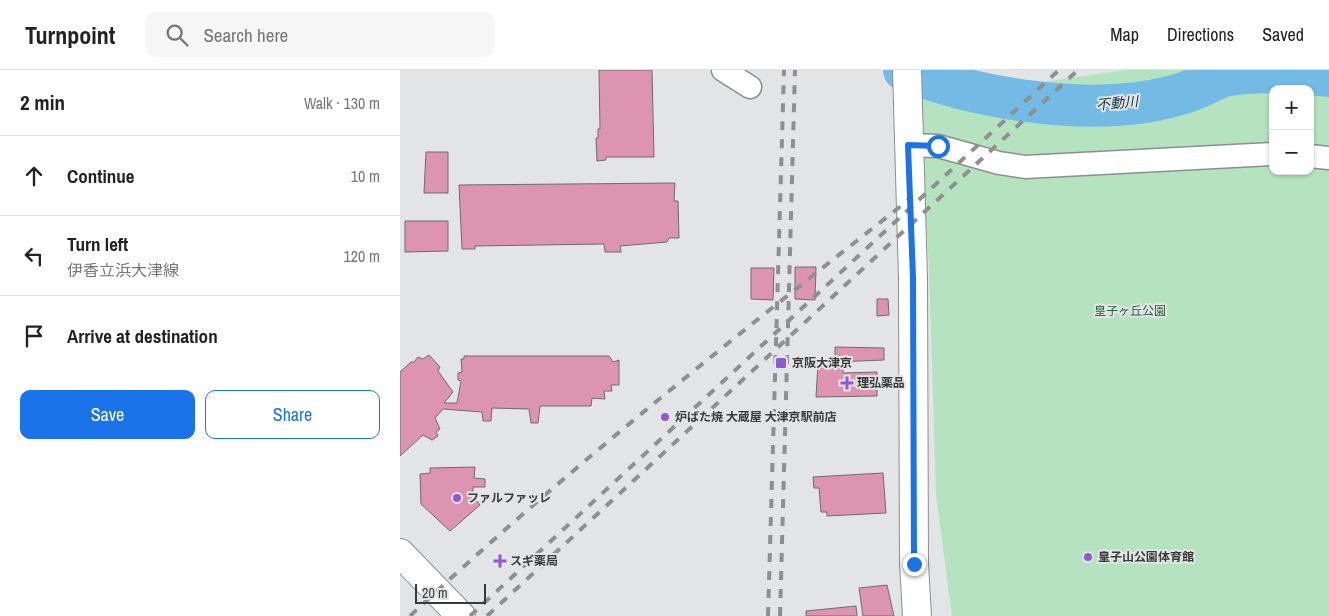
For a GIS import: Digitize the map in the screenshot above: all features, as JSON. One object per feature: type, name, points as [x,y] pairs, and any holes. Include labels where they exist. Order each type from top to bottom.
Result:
[{"type":"main road","points":[[907,82],[913,278],[914,564],[917,616]]},
{"type":"main road","points":[[400,554],[461,616]]},
{"type":"street","points":[[723,70],[750,87]]},
{"type":"street","points":[[908,145],[938,146],[999,163],[1025,166],[1269,154]]},
{"type":"street","points":[[1314,156],[1329,158]]},
{"type":"green space","name":"皇子ヶ丘公園","points":[[917,70],[949,70],[1015,86],[1125,70],[1329,70],[1329,616],[952,616],[936,495],[929,267]]},
{"type":"building","points":[[599,70],[652,70],[654,157],[606,157],[606,160],[597,161],[596,138],[598,138],[598,129],[600,129]]},
{"type":"building","points":[[426,152],[448,152],[448,193],[424,193]]},
{"type":"building","points":[[675,183],[674,201],[678,201],[679,238],[669,238],[667,242],[620,246],[621,252],[605,252],[604,244],[475,246],[475,249],[462,249],[459,185]]},
{"type":"building","points":[[405,221],[448,221],[448,251],[405,252]]},
{"type":"building","points":[[795,267],[816,267],[815,300],[795,299]]},
{"type":"building","points":[[751,268],[774,268],[773,300],[751,299]]},
{"type":"building","points":[[877,299],[888,299],[889,315],[877,316]]},
{"type":"building","points":[[835,347],[884,348],[884,360],[835,362]]},
{"type":"building","points":[[429,355],[440,367],[438,371],[453,392],[444,403],[457,403],[461,381],[458,380],[458,373],[462,372],[461,359],[464,359],[464,356],[609,356],[613,362],[619,360],[619,385],[611,385],[612,391],[604,391],[605,399],[592,398],[591,406],[540,406],[538,423],[531,423],[529,409],[492,408],[491,421],[483,421],[482,412],[443,409],[435,418],[440,429],[436,432],[438,436],[432,440],[423,435],[400,456],[400,372],[418,357],[423,359]]},
{"type":"building","points":[[832,362],[832,368],[843,368],[843,373],[877,372],[877,396],[816,397],[818,363]]},
{"type":"building","points":[[475,467],[474,478],[485,479],[485,487],[473,487],[473,496],[480,505],[450,531],[421,504],[420,474],[430,473],[430,468]]},
{"type":"building","points":[[883,473],[886,513],[827,516],[827,512],[821,512],[819,488],[814,488],[813,477]]},
{"type":"building","points":[[887,585],[894,616],[863,616],[859,588]]},
{"type":"building","points":[[856,606],[857,616],[806,616],[806,611]]},
{"type":"waterway","name":"不動川","points":[[904,70],[932,80],[994,96],[1026,101],[1091,106],[1122,105],[1163,99],[1187,92],[1223,76],[1236,74],[1276,72],[1329,76]]},
{"type":"railway","points":[[768,616],[784,70]]},
{"type":"railway","points":[[780,616],[795,70]]},
{"type":"railway","points":[[470,616],[1059,70]]},
{"type":"railway","points":[[487,616],[1078,70]]},
{"type":"railway","points":[[410,616],[593,454],[719,350],[911,198]]},
{"type":"place","name":"京阪大津京","points":[[781,363]]},
{"type":"place","name":"理弘薬品","points":[[847,383]]},
{"type":"place","name":"炉ばた焼 大蔵屋 大津京駅前店","points":[[665,417]]},
{"type":"place","name":"ファルファッレ","points":[[457,498]]},
{"type":"place","name":"皇子山公園体育館","points":[[1088,557]]},
{"type":"place","name":"スギ薬局","points":[[500,561]]},
{"type":"route","points":[[914,564],[913,278],[908,145],[938,146]]}]
